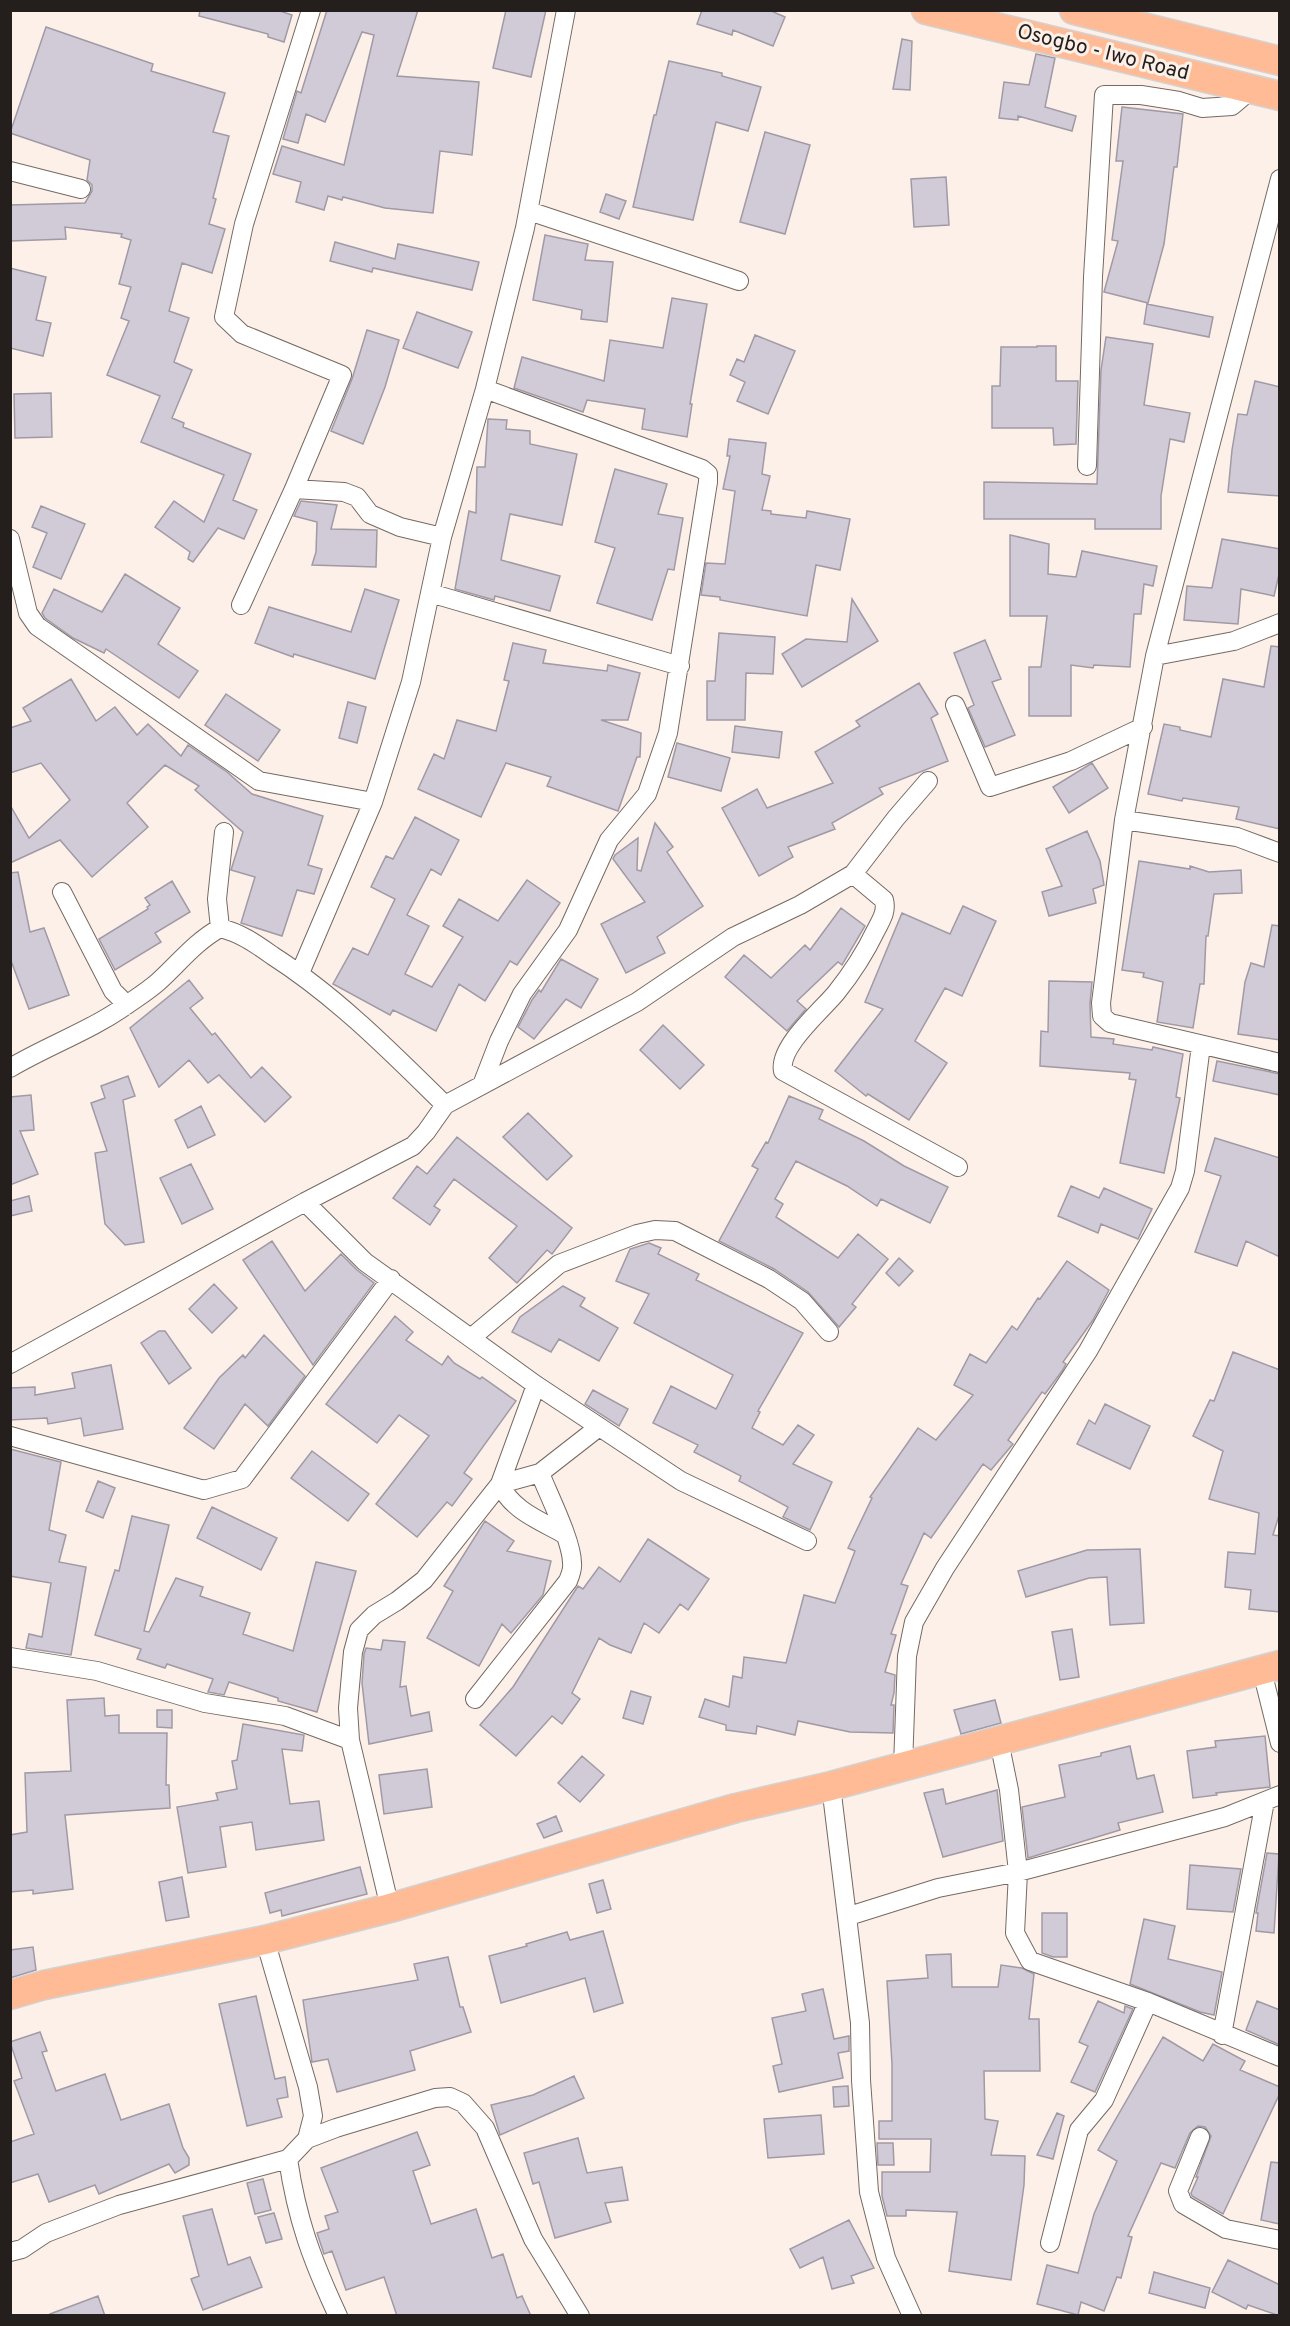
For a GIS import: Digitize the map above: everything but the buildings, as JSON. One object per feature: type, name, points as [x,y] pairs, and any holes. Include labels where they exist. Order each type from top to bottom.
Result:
[{"type":"main road","name":"Osogbo - Iwo Road","points":[[926,10],[1280,96]]},
{"type":"main road","name":"Osogbo - Iwo Road","points":[[1077,11],[1280,61]]},
{"type":"main road","points":[[10,1995],[44,1985],[265,1940],[390,1908],[701,1817],[831,1786],[1270,1668]]},
{"type":"street","points":[[241,604],[294,489],[342,375],[242,334],[224,317],[244,224],[311,10]]},
{"type":"street","points":[[300,974],[373,802],[411,682],[442,537],[485,389],[529,211],[566,10]]},
{"type":"street","points":[[1087,466],[1093,277],[1104,95],[1141,95],[1179,101],[1202,108],[1232,106],[1252,89]]},
{"type":"street","points":[[10,171],[81,189]]},
{"type":"street","points":[[1280,179],[1155,656],[1124,820],[1101,1003],[1102,1016],[1110,1023],[1280,1063]]},
{"type":"street","points":[[529,211],[739,281]]},
{"type":"street","points":[[482,1085],[499,1041],[522,994],[568,930],[609,840],[647,794],[668,733],[708,482],[708,474],[702,469],[485,389]]},
{"type":"street","points":[[294,489],[344,492],[357,497],[370,513],[400,527],[442,537]]},
{"type":"street","points":[[10,539],[28,613],[37,626],[260,781],[373,802]]},
{"type":"street","points":[[430,593],[680,666]]},
{"type":"street","points":[[1155,656],[1234,641],[1280,623]]},
{"type":"street","points":[[955,705],[990,787],[1071,761],[1143,727]]},
{"type":"street","points":[[10,1364],[305,1202],[413,1146],[426,1132],[445,1104],[637,1002],[733,937],[800,905],[853,874],[928,781]]},
{"type":"street","points":[[1124,820],[1237,837],[1280,853]]},
{"type":"street","points":[[220,928],[217,899],[224,832]]},
{"type":"street","points":[[853,874],[884,900],[884,914],[863,956],[836,993],[797,1036],[783,1059],[783,1071],[958,1167]]},
{"type":"street","points":[[62,892],[113,991],[127,1005]]},
{"type":"street","points":[[10,1068],[44,1048],[100,1022],[127,1005],[157,983],[202,938],[220,928],[238,932],[300,974],[378,1039],[445,1104]]},
{"type":"street","points":[[903,1766],[907,1656],[914,1622],[945,1568],[1088,1351],[1180,1188],[1185,1171],[1201,1045]]},
{"type":"street","points":[[305,1202],[364,1262],[599,1427],[681,1481],[807,1541]]},
{"type":"street","points":[[471,1338],[559,1264],[637,1234],[655,1230],[675,1231],[769,1279],[802,1301],[829,1332]]},
{"type":"street","points":[[10,1436],[204,1490],[242,1479],[391,1280]]},
{"type":"street","points":[[390,1908],[350,1740],[348,1708],[353,1652],[360,1630],[374,1615],[424,1580],[500,1484],[536,1384]]},
{"type":"street","points":[[500,1484],[540,1473],[599,1427]]},
{"type":"street","points":[[475,1699],[567,1581],[573,1563],[540,1473]]},
{"type":"street","points":[[500,1484],[504,1494],[514,1505],[564,1534]]},
{"type":"street","points":[[10,1657],[97,1671],[205,1703],[285,1716],[350,1740]]},
{"type":"street","points":[[1270,1668],[1280,1743]]},
{"type":"street","points":[[999,1741],[1009,1790],[1018,1872],[1015,1934],[1030,1961],[1148,2002],[1222,2035],[1280,2057]]},
{"type":"street","points":[[831,1786],[849,1916],[860,2023],[861,2080],[869,2192],[886,2258],[912,2316]]},
{"type":"street","points":[[849,1916],[938,1888],[1018,1872],[1225,1817],[1272,1798]]},
{"type":"street","points":[[1222,2035],[1272,1798]]},
{"type":"street","points":[[265,1940],[308,2087],[313,2116],[307,2139]]},
{"type":"street","points":[[1050,2243],[1079,2130],[1104,2100],[1148,2002]]},
{"type":"street","points":[[10,2252],[22,2249],[46,2233],[119,2205],[288,2159],[307,2139],[336,2128],[435,2098],[450,2097],[463,2103],[485,2128],[533,2239],[580,2316]]},
{"type":"street","points":[[313,2116],[336,2128]]},
{"type":"street","points":[[1200,2137],[1178,2191],[1183,2204],[1226,2229],[1280,2240]]},
{"type":"street","points":[[288,2159],[293,2192],[304,2234],[316,2268],[338,2316]]}]
